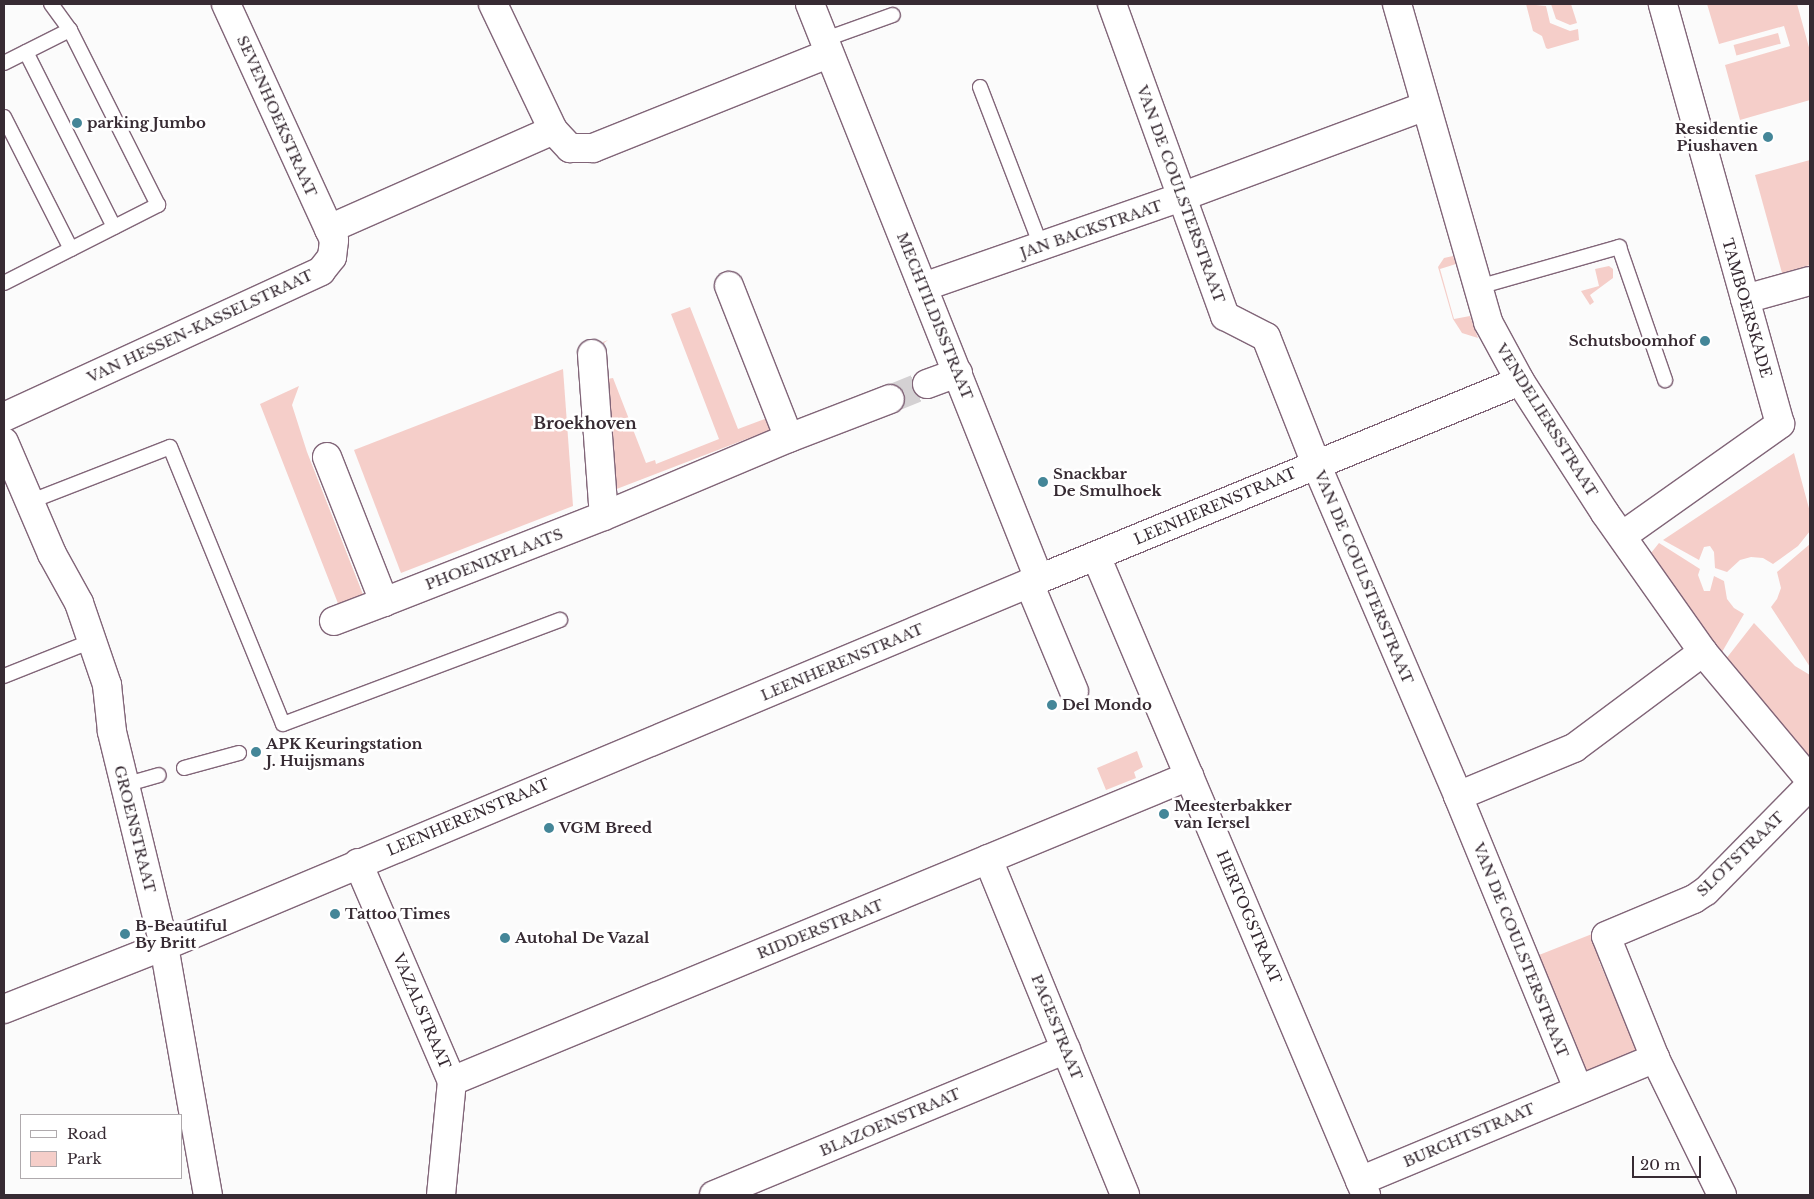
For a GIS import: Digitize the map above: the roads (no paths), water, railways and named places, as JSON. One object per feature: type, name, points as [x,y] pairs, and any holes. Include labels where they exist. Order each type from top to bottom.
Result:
[{"type":"street","name":"SEVENHOEKSTRAAT","points":[[226,4],[329,229]]},
{"type":"street","points":[[493,4],[553,130],[570,148],[592,148],[826,47]]},
{"type":"street","name":"MECHTILDISSTRAAT","points":[[810,4],[958,373],[1034,581]]},
{"type":"street","name":"VAN DE COULSTERSTRAAT","points":[[1112,4],[1225,316],[1266,337],[1316,464],[1458,796],[1578,1089]]},
{"type":"street","name":"VENDELIERSSTRAAT","points":[[1398,4],[1488,322],[1520,381],[1622,536],[1703,652],[1810,780]]},
{"type":"street","name":"TAMBOERSKADE","points":[[1622,536],[1780,424],[1664,4]]},
{"type":"street","name":"JAN BACKSTRAAT","points":[[923,287],[1182,197],[1426,106]]},
{"type":"street","points":[[329,229],[553,130]]},
{"type":"street","name":"VAN HESSEN-KASSELSTRAAT","points":[[4,417],[321,271],[332,257],[334,240],[329,229]]},
{"type":"street","points":[[1745,299],[1810,281]]},
{"type":"street","points":[[729,286],[789,438]]},
{"type":"street","points":[[592,354],[604,516]]},
{"type":"street","points":[[927,384],[958,373]]},
{"type":"street","name":"LEENHERENSTRAAT","points":[[4,1009],[164,946],[1034,581],[1520,381]]},
{"type":"street","name":"PHOENIXPLAATS","points":[[334,621],[604,516],[789,438],[890,399]]},
{"type":"street","name":"GROENSTRAAT","points":[[4,442],[52,554],[79,603],[94,640],[107,685],[112,732],[164,946],[208,1195]]},
{"type":"street","points":[[327,457],[384,602]]},
{"type":"street","name":"HERTOGSTRAAT","points":[[1096,556],[1363,1188]]},
{"type":"street","points":[[1034,581],[1074,691]]},
{"type":"street","points":[[1458,796],[1574,748],[1703,652]]},
{"type":"street","name":"RIDDERSTRAAT","points":[[452,1081],[1189,776]]},
{"type":"street","name":"SLOTSTRAAT","points":[[1654,1058],[1606,936],[1694,898],[1706,890],[1810,785]]},
{"type":"street","name":"PAGESTRAAT","points":[[988,860],[1125,1195]]},
{"type":"street","name":"VAZALSTRAAT","points":[[358,863],[452,1081],[441,1195]]},
{"type":"street","name":"BLAZOENSTRAAT","points":[[714,1195],[1066,1049]]},
{"type":"street","points":[[1578,1089],[1654,1058],[1722,1195]]},
{"type":"street","name":"BURCHTSTRAAT","points":[[1363,1188],[1578,1089]]},
{"type":"lane","points":[[4,283],[158,205],[70,30],[51,4]]},
{"type":"lane","points":[[826,47],[893,15]]},
{"type":"lane","points":[[4,63],[70,30]]},
{"type":"lane","points":[[26,52],[114,227]]},
{"type":"lane","points":[[980,87],[1041,246]]},
{"type":"lane","points":[[4,117],[71,249]]},
{"type":"lane","points":[[1478,286],[1619,247],[1665,380]]},
{"type":"lane","points":[[30,502],[170,447],[283,724],[560,620]]},
{"type":"lane","points":[[4,676],[94,640]]},
{"type":"lane","points":[[184,768],[239,752]]},
{"type":"lane","points":[[124,785],[159,775]]},
{"type":"tunnel","points":[[890,399],[927,384]]},
{"type":"place","name":"parking Jumbo","points":[[77,123]]},
{"type":"place","name":"Residentie Piushaven","points":[[1768,137]]},
{"type":"place","name":"Schutsboomhof","points":[[1705,341]]},
{"type":"place","name":"Snackbar De Smulhoek","points":[[1043,482]]},
{"type":"place","name":"Del Mondo","points":[[1052,705]]},
{"type":"place","name":"APK Keuringstation J. Huijsmans","points":[[256,752]]},
{"type":"place","name":"Meesterbakker van Iersel","points":[[1164,814]]},
{"type":"place","name":"VGM Breed","points":[[549,828]]},
{"type":"place","name":"Tattoo Times","points":[[335,914]]},
{"type":"place","name":"B-Beautiful By Britt","points":[[125,934]]},
{"type":"place","name":"Autohal De Vazal","points":[[505,938]]},
{"type":"district","name":"Broekhoven","points":[[585,423]]}]
